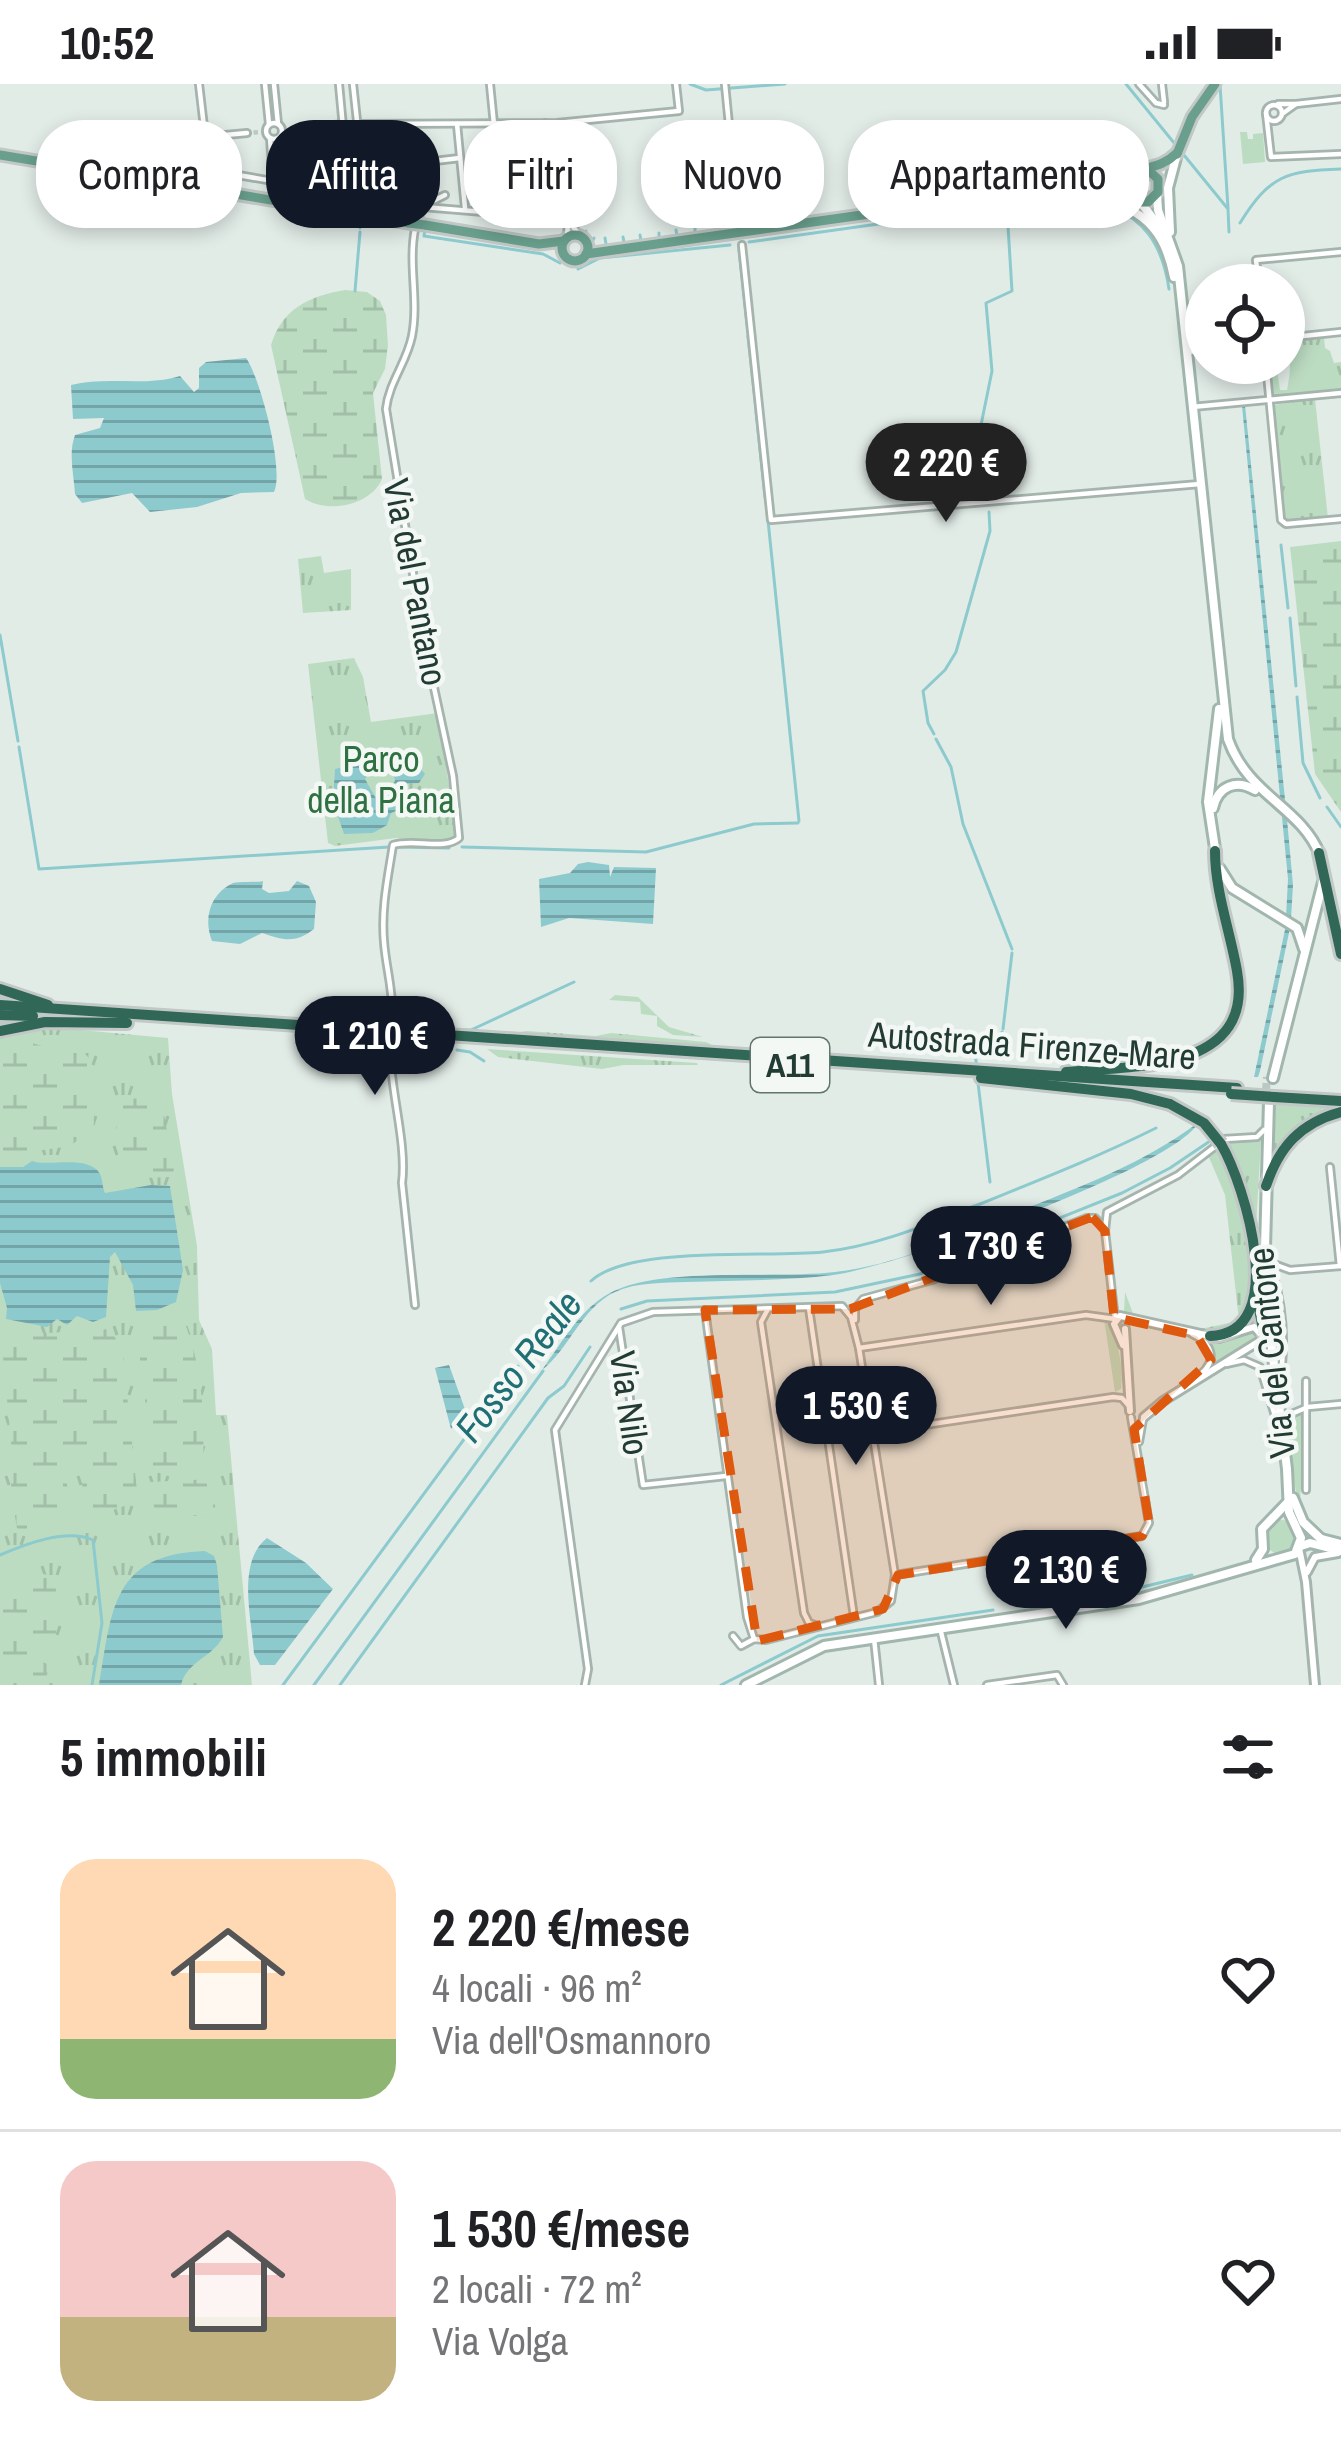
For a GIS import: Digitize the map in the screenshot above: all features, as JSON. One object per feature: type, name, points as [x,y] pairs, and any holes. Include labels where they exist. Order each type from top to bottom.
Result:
[{"type":"highway","points":[[972,1074],[1124,1066],[1192,1055],[1220,1041],[1235,1019],[1241,995],[1214,851]]},
{"type":"highway","points":[[1319,853],[1341,954]]},
{"type":"highway","points":[[0,989],[86,1013]]},
{"type":"highway","name":"Autostrada Firenze-Mare","points":[[0,1005],[972,1074]]},
{"type":"highway","name":"Autostrada Firenze-Mare","points":[[0,1015],[1341,1098]]},
{"type":"highway","points":[[0,1031],[45,1022],[142,1023]]},
{"type":"highway","points":[[972,1074],[1130,1094],[1170,1104],[1204,1123],[1221,1142],[1246,1201],[1255,1284],[1267,1338]]},
{"type":"highway","points":[[1266,1186],[1279,1155],[1298,1132],[1341,1112]]},
{"type":"highway","points":[[1210,1336],[1226,1334],[1242,1324],[1252,1308],[1255,1284]]},
{"type":"main road","points":[[1149,194],[1158,189],[1192,117],[1215,84]]},
{"type":"main road","points":[[1149,170],[1164,165],[1178,151]]},
{"type":"main road","points":[[1178,151],[1168,188],[1185,332]]},
{"type":"main road","points":[[0,155],[266,200]]},
{"type":"main road","points":[[1149,172],[1171,240]]},
{"type":"main road","points":[[572,242],[575,261],[612,248],[848,216]]},
{"type":"main road","points":[[1149,219],[1168,241],[1191,393]]},
{"type":"main road","points":[[440,228],[538,244],[572,242],[612,248]]},
{"type":"main road","points":[[572,242],[586,254]]},
{"type":"main road","points":[[1190,384],[1220,689],[1232,748],[1241,768],[1294,819],[1319,853],[1323,878],[1270,1091]]},
{"type":"main road","points":[[1220,689],[1208,791],[1214,851],[1227,884],[1297,928],[1305,948],[1270,1091]]},
{"type":"main road","points":[[1211,827],[1213,804],[1227,787],[1244,784],[1263,794]]},
{"type":"main road","points":[[1297,928],[1310,923],[1320,899]]},
{"type":"main road","name":"Via del Cantone","points":[[1267,1523],[1285,1507],[1286,1492],[1258,1270],[1270,1091]]},
{"type":"main road","name":"Via del Cantone","points":[[1270,1091],[1263,1233],[1267,1338],[1287,1469],[1288,1512],[1297,1527]]},
{"type":"main road","points":[[1287,1469],[1300,1516],[1322,1540]]},
{"type":"main road","points":[[1247,1566],[1260,1524],[1283,1506],[1286,1492]]},
{"type":"main road","points":[[1272,1558],[1263,1549],[1261,1535],[1267,1523],[1282,1518],[1341,1549]]},
{"type":"main road","points":[[1297,1527],[1300,1547]]},
{"type":"main road","points":[[746,1685],[821,1648],[1156,1595],[1272,1558],[1290,1557],[1310,1543],[1341,1549]]},
{"type":"main road","points":[[1247,1566],[1263,1549]]},
{"type":"street","points":[[199,84],[202,120]]},
{"type":"street","points":[[265,84],[266,131]]},
{"type":"street","points":[[274,84],[280,120]]},
{"type":"street","points":[[339,84],[343,120]]},
{"type":"street","points":[[353,84],[358,120]]},
{"type":"street","points":[[490,84],[494,120]]},
{"type":"street","points":[[588,120],[679,111],[677,84]]},
{"type":"street","points":[[1139,84],[1156,104],[1165,105],[1162,84]]},
{"type":"street","points":[[725,87],[739,230]]},
{"type":"street","points":[[1341,99],[1274,104],[1266,113],[1271,157],[1341,154]]},
{"type":"street","points":[[1274,104],[1282,113]]},
{"type":"street","points":[[1266,113],[1273,121],[1296,104]]},
{"type":"street","points":[[440,124],[464,124]]},
{"type":"street","points":[[457,124],[464,200]]},
{"type":"street","points":[[242,133],[247,133]]},
{"type":"street","points":[[440,160],[460,158]]},
{"type":"street","points":[[440,198],[445,196]]},
{"type":"street","name":"Via del Pantano","points":[[415,1305],[390,1052],[393,990],[383,938],[384,888],[393,845],[408,841],[455,844],[459,830],[451,761],[424,641],[386,409],[413,330],[411,268],[416,228]]},
{"type":"street","points":[[569,228],[572,242]]},
{"type":"street","points":[[742,245],[771,520],[1200,486]]},
{"type":"street","points":[[1256,264],[1256,260],[1341,252]]},
{"type":"street","points":[[1305,336],[1341,332]]},
{"type":"street","points":[[1268,384],[1281,519],[1286,524],[1341,519]]},
{"type":"street","points":[[1192,407],[1341,393]]},
{"type":"street","points":[[1132,1410],[1105,1231],[1109,1209],[1178,1175],[1221,1142],[1238,1135],[1259,1136],[1264,1130]]},
{"type":"street","points":[[1269,1262],[1290,1270],[1341,1266],[1330,1167]]},
{"type":"street","points":[[733,1636],[741,1646],[887,1607],[895,1576],[855,1326],[855,1309],[863,1299],[932,1280],[1087,1218],[1098,1220],[1105,1231]]},
{"type":"street","name":"Via del Cantone","points":[[1263,1233],[1279,1289]]},
{"type":"street","name":"Via del Cantone","points":[[1277,1399],[1284,1356],[1280,1274],[1290,1270]]},
{"type":"street","points":[[859,1348],[1086,1315],[1108,1308],[1114,1297]]},
{"type":"street","points":[[854,1617],[808,1306],[842,1306],[855,1326]]},
{"type":"street","name":"Via Nilo","points":[[727,1476],[646,1487],[642,1483],[619,1327],[643,1314],[808,1306]]},
{"type":"street","points":[[761,1322],[764,1312],[773,1307]]},
{"type":"street","points":[[748,1308],[761,1322],[804,1613],[803,1624],[795,1632]]},
{"type":"street","points":[[705,1310],[749,1630],[754,1639]]},
{"type":"street","name":"Via del Cantone","points":[[1267,1338],[1281,1310]]},
{"type":"street","points":[[1086,1315],[1119,1326]]},
{"type":"street","points":[[1119,1326],[1126,1319],[1225,1338],[1251,1326],[1267,1338],[1181,1389]]},
{"type":"street","points":[[585,1685],[588,1669],[555,1430],[619,1327]]},
{"type":"street","points":[[1144,1418],[1203,1372],[1211,1360],[1207,1344],[1186,1332]]},
{"type":"street","points":[[1221,1366],[1244,1360],[1260,1367],[1278,1422],[1295,1410]]},
{"type":"street","points":[[871,1433],[1112,1397],[1124,1390],[1127,1380]]},
{"type":"street","points":[[895,1576],[1135,1540],[1149,1527],[1127,1380]]},
{"type":"street","name":"Via del Cantone","points":[[1306,1381],[1306,1490]]},
{"type":"street","points":[[1112,1397],[1124,1400],[1132,1410],[1145,1411],[1138,1454]]},
{"type":"street","points":[[1277,1399],[1284,1410],[1341,1404]]},
{"type":"street","points":[[1300,1547],[1316,1685]]},
{"type":"street","points":[[1306,1582],[1314,1558],[1341,1549]]},
{"type":"street","points":[[1290,1557],[1300,1561],[1307,1598]]},
{"type":"street","points":[[804,1613],[809,1623],[819,1626]]},
{"type":"street","points":[[940,1628],[955,1685]]},
{"type":"street","points":[[874,1638],[879,1685]]},
{"type":"street","points":[[987,1685],[1057,1675],[1063,1685]]},
{"type":"highlighted area","points":[[1092,1217],[1105,1231],[1114,1317],[1197,1336],[1211,1360],[1134,1429],[1149,1523],[1142,1536],[898,1575],[883,1609],[757,1641],[705,1310],[850,1309]]},
{"type":"green space","points":[[1240,132],[1247,132],[1248,139],[1263,133],[1265,162],[1243,164]]},
{"type":"green space","points":[[345,290],[367,292],[380,301],[386,315],[385,369],[373,393],[382,479],[359,501],[326,506],[305,499],[271,345],[282,322],[299,306]]},
{"type":"green space","points":[[1324,337],[1334,363],[1341,362],[1341,391],[1272,396],[1271,384],[1287,390],[1288,384],[1305,384],[1305,339]]},
{"type":"green space","points":[[1315,399],[1328,518],[1287,522],[1283,520],[1273,405]]},
{"type":"green space","points":[[1341,541],[1341,812],[1315,774],[1290,547]]},
{"type":"green space","points":[[321,556],[324,573],[351,569],[351,610],[303,613],[298,559]]},
{"type":"green space","name":"Parco della Piana","points":[[354,658],[363,677],[371,722],[438,713],[457,838],[447,842],[396,838],[328,843],[308,664]]},
{"type":"green space","points":[[615,995],[638,997],[669,1027],[703,1037],[673,1035],[657,1026],[657,1016],[641,1014],[640,1002],[609,1000]]},
{"type":"green space","points":[[32,1030],[168,1038],[172,1094],[197,1246],[199,1320],[212,1349],[216,1415],[227,1415],[252,1685],[0,1685],[0,1038]]},
{"type":"green space","points":[[611,1033],[706,1042],[720,1049],[503,1034]]},
{"type":"green space","points":[[32,1043],[63,1052],[79,1048],[89,1058],[94,1124],[71,1146],[0,1156],[0,1054]]},
{"type":"green space","points":[[487,1049],[698,1065],[602,1069],[498,1057]]},
{"type":"green space","points":[[161,1098],[174,1170],[170,1177],[121,1179],[114,1099]]},
{"type":"green space","points":[[1272,1102],[1341,1106],[1341,1110],[1323,1115],[1270,1167]]},
{"type":"green space","points":[[1261,1140],[1256,1228],[1224,1141]]},
{"type":"green space","points":[[1219,1146],[1252,1253],[1251,1296],[1245,1318],[1214,1335],[1130,1317],[1124,1312],[1125,1292],[1134,1316],[1200,1329],[1239,1321],[1225,1195],[1208,1155]]},
{"type":"green space","points":[[180,1311],[201,1389],[203,1471],[154,1473],[136,1326]]},
{"type":"green space","points":[[1104,1319],[1111,1321],[1121,1363],[1121,1389],[1115,1392]]},
{"type":"green space","points":[[1251,1328],[1259,1335],[1257,1340],[1205,1373],[1213,1356],[1205,1339],[1228,1341]]},
{"type":"green space","points":[[111,1329],[123,1355],[138,1501],[88,1519],[81,1473],[74,1472],[66,1478],[69,1522],[21,1532],[11,1492],[1,1336]]},
{"type":"green space","points":[[1304,1413],[1301,1444],[1305,1445],[1299,1510],[1284,1422]]},
{"type":"green space","points":[[212,1479],[216,1514],[156,1519],[150,1482]]},
{"type":"green space","points":[[1281,1520],[1293,1525],[1298,1537],[1293,1549],[1281,1554],[1269,1549],[1264,1537],[1269,1525]]},
{"type":"green space","points":[[31,1571],[55,1577],[58,1621],[52,1654],[43,1655],[41,1661],[49,1665],[45,1685],[0,1685],[0,1573]]},
{"type":"water","points":[[246,358],[269,423],[276,464],[274,492],[241,493],[197,507],[150,512],[132,493],[82,503],[75,494],[73,442],[75,435],[100,428],[104,418],[73,419],[71,385],[180,376],[194,392],[199,388],[199,368],[206,362]]},
{"type":"water","points":[[1245,405],[1293,885],[1291,919],[1286,917],[1288,879]]},
{"type":"water","points":[[401,762],[425,774],[419,783],[404,784],[404,808],[391,813],[387,825],[373,833],[344,834],[333,802],[335,769],[357,764],[369,773],[365,779],[378,802],[395,781],[391,763]]},
{"type":"water","points":[[588,862],[609,865],[610,877],[614,867],[656,868],[653,924],[569,918],[541,927],[539,879],[570,873]]},
{"type":"water","points":[[263,881],[262,889],[269,893],[289,891],[297,881],[309,886],[316,902],[314,929],[295,939],[262,933],[240,944],[212,941],[209,915],[219,893],[233,883]]},
{"type":"water","points":[[1286,925],[1290,928],[1260,1071],[1254,1077]]},
{"type":"water","points":[[1199,1122],[1179,1141],[1089,1189],[903,1257],[946,1241],[1108,1174]]},
{"type":"water","points":[[32,1161],[87,1164],[100,1174],[105,1193],[170,1186],[183,1270],[176,1302],[157,1310],[136,1311],[133,1285],[115,1252],[110,1257],[106,1317],[93,1322],[77,1316],[67,1325],[57,1319],[47,1327],[6,1319],[0,1283],[0,1167],[23,1167]]},
{"type":"water","points":[[902,1257],[866,1268],[833,1275],[623,1289],[593,1308],[542,1370],[583,1314],[604,1297],[616,1290],[663,1278],[811,1274]]},
{"type":"water","points":[[449,1365],[466,1412],[451,1429],[435,1368]]},
{"type":"water","points":[[267,1538],[306,1563],[333,1589],[275,1665],[260,1665],[254,1654],[249,1609],[252,1561]]},
{"type":"water","points":[[205,1551],[217,1565],[223,1637],[219,1644],[189,1670],[181,1685],[99,1685],[113,1611],[134,1575],[174,1555]]},
{"type":"waterway","points":[[690,84],[706,90],[785,84]]},
{"type":"waterway","points":[[1126,84],[1228,209],[1229,232]]},
{"type":"waterway","points":[[1220,85],[1228,208]]},
{"type":"waterway","points":[[1240,223],[1261,195],[1281,179],[1341,169]]},
{"type":"waterway","points":[[571,228],[572,232]]},
{"type":"waterway","points":[[695,228],[695,233]]},
{"type":"waterway","points":[[749,242],[849,228]]},
{"type":"waterway","points":[[982,494],[980,430],[992,371],[986,303],[1012,291],[1008,228]]},
{"type":"waterway","points":[[1143,228],[1161,257],[1169,289]]},
{"type":"waterway","points":[[425,229],[424,236],[543,254],[560,263]]},
{"type":"waterway","points":[[676,230],[677,236]]},
{"type":"waterway","points":[[355,291],[360,232]]},
{"type":"waterway","points":[[659,233],[659,238]]},
{"type":"waterway","points":[[640,235],[641,241]]},
{"type":"waterway","points":[[623,237],[624,242]]},
{"type":"waterway","points":[[592,242],[594,238]]},
{"type":"waterway","points":[[605,238],[606,244]]},
{"type":"waterway","points":[[578,269],[600,258],[730,245]]},
{"type":"waterway","points":[[739,250],[748,332]]},
{"type":"waterway","points":[[748,336],[756,409]]},
{"type":"waterway","points":[[756,411],[765,497]]},
{"type":"waterway","points":[[766,501],[799,821]]},
{"type":"waterway","points":[[934,734],[923,691],[956,652],[990,531],[989,512]]},
{"type":"waterway","points":[[1281,545],[1288,608]]},
{"type":"waterway","points":[[1290,618],[1296,686]]},
{"type":"waterway","points":[[0,635],[18,741]]},
{"type":"waterway","points":[[1297,697],[1303,763],[1320,798]]},
{"type":"waterway","points":[[936,739],[951,767],[963,824],[1012,949]]},
{"type":"waterway","points":[[19,747],[39,869],[389,847]]},
{"type":"waterway","points":[[1327,807],[1341,827]]},
{"type":"waterway","points":[[462,847],[646,852],[754,824],[798,823]]},
{"type":"waterway","points":[[398,847],[449,848]]},
{"type":"waterway","points":[[1003,1029],[1012,953]]},
{"type":"waterway","points":[[458,1030],[471,1030],[574,982]]},
{"type":"waterway","points":[[977,1067],[973,1043],[999,1042],[1002,1032]]},
{"type":"waterway","points":[[457,1050],[484,1061]]},
{"type":"waterway","points":[[978,1083],[990,1182]]},
{"type":"waterway","points":[[591,1281],[636,1262],[823,1252],[883,1239],[1024,1186],[1156,1128]]},
{"type":"waterway","points":[[621,1309],[647,1301],[835,1292],[920,1274],[1122,1193],[1213,1139]]},
{"type":"waterway","points":[[529,1351],[557,1315]]},
{"type":"waterway","points":[[340,1685],[590,1347]]},
{"type":"waterway","points":[[283,1685],[518,1366]]},
{"type":"waterway","name":"Fosso Reale","points":[[314,1685],[543,1371]]},
{"type":"waterway","points":[[0,1555],[59,1537],[93,1540],[102,1623],[92,1685]]},
{"type":"waterway","points":[[1043,1602],[1130,1590],[1192,1575]]},
{"type":"waterway","points":[[721,1685],[818,1636],[993,1610]]},
{"type":"tunnel","points":[[247,133],[260,132]]},
{"type":"tunnel","points":[[1265,1103],[1267,1077]]}]
